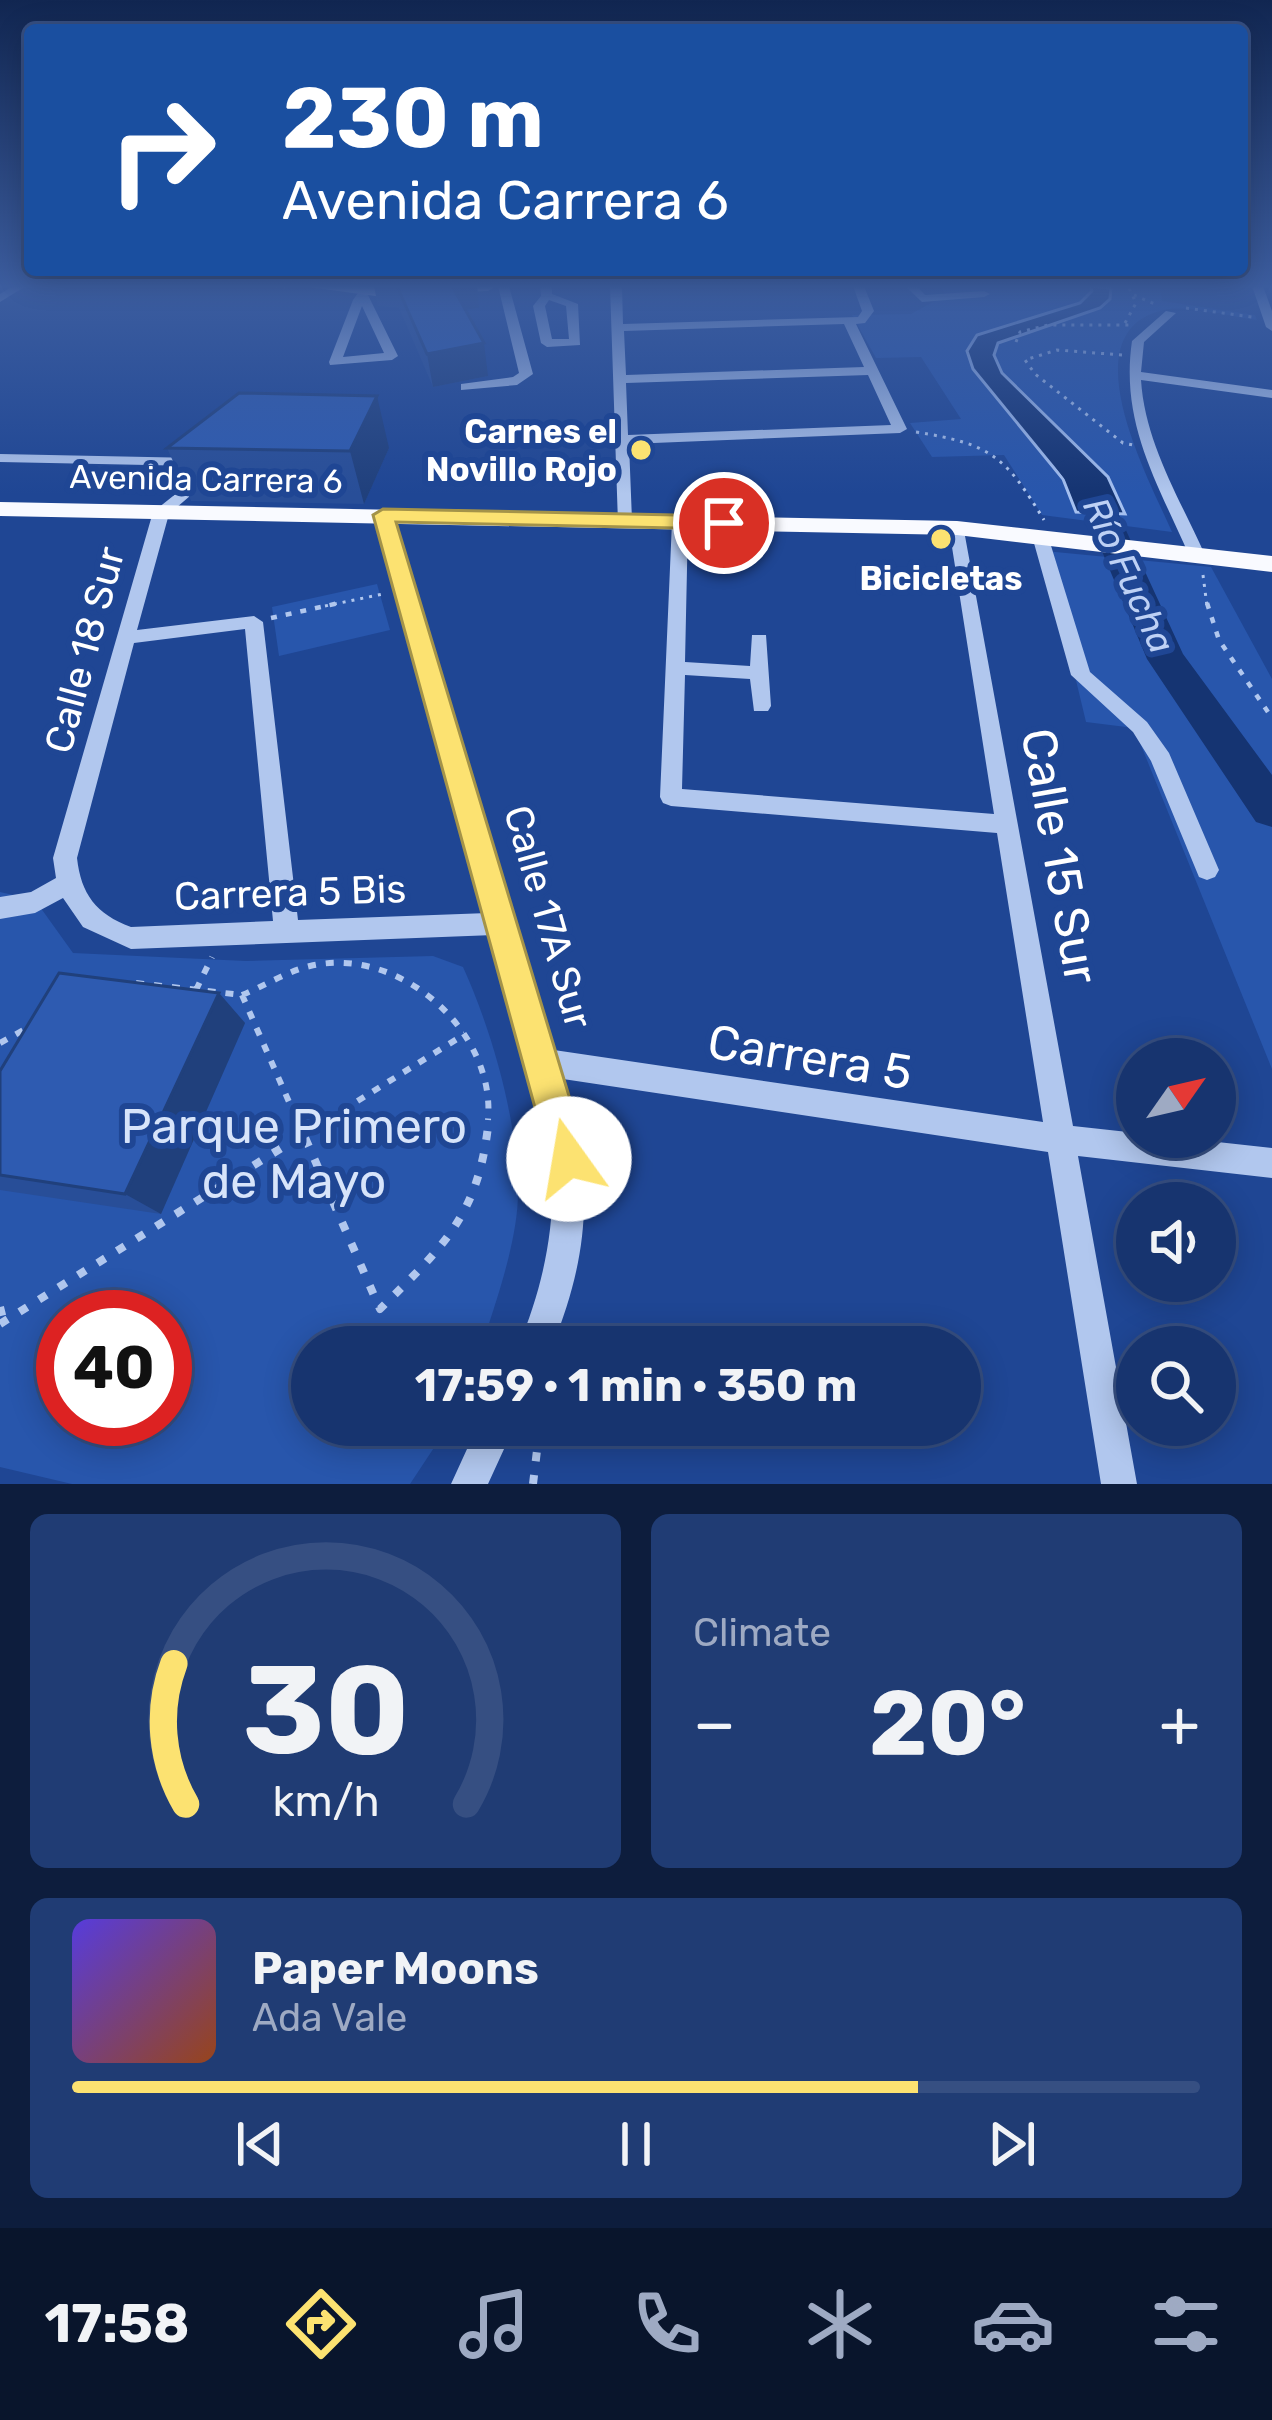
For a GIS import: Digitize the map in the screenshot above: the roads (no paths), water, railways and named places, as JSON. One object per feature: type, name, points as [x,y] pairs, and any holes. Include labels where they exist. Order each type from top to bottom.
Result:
[{"type":"main road","name":"Avenida Carrera 6","points":[[0,509],[1042,528],[1094,542],[1272,564]]},
{"type":"street","points":[[338,355],[335,362],[392,355]]},
{"type":"street","points":[[466,387],[517,381],[526,374],[521,355]]},
{"type":"street","points":[[618,355],[624,520]]},
{"type":"street","points":[[621,440],[900,429],[865,355]]},
{"type":"street","points":[[1135,355],[1135,403],[1198,558]]},
{"type":"street","points":[[619,379],[872,370]]},
{"type":"street","points":[[1134,375],[1272,394]]},
{"type":"street","name":"Calle 18 Sur","points":[[0,458],[221,462],[161,512],[65,858],[66,884]]},
{"type":"street","name":"Calle 17A Sur","points":[[383,515],[564,1130],[571,1204],[561,1282],[544,1326]]},
{"type":"street","points":[[680,522],[671,797],[1009,825]]},
{"type":"street","name":"Calle 15 Sur","points":[[957,528],[1119,1484]]},
{"type":"street","points":[[1042,528],[1081,674],[1140,727],[1161,759],[1207,870]]},
{"type":"street","points":[[126,638],[254,622],[287,933]]},
{"type":"street","points":[[759,639],[761,706]]},
{"type":"street","points":[[675,668],[760,673]]},
{"type":"street","points":[[0,908],[35,902],[66,884]]},
{"type":"street","name":"Carrera 5 Bis","points":[[66,884],[84,916],[107,931],[131,938],[503,924]]},
{"type":"street","name":"Carrera 5","points":[[544,1062],[1064,1141],[1272,1163]]},
{"type":"street","points":[[469,1484],[487,1446]]},
{"type":"waterway","name":"Río Fucha","points":[[1070,466],[1096,500],[1166,659],[1272,809]]},
{"type":"place","name":"Carnes el Novillo Rojo","points":[[641,450]]},
{"type":"place","name":"Bicicletas","points":[[941,539]]},
{"type":"park label","name":"Parque Primero de Mayo","points":[[294,1154]]}]
